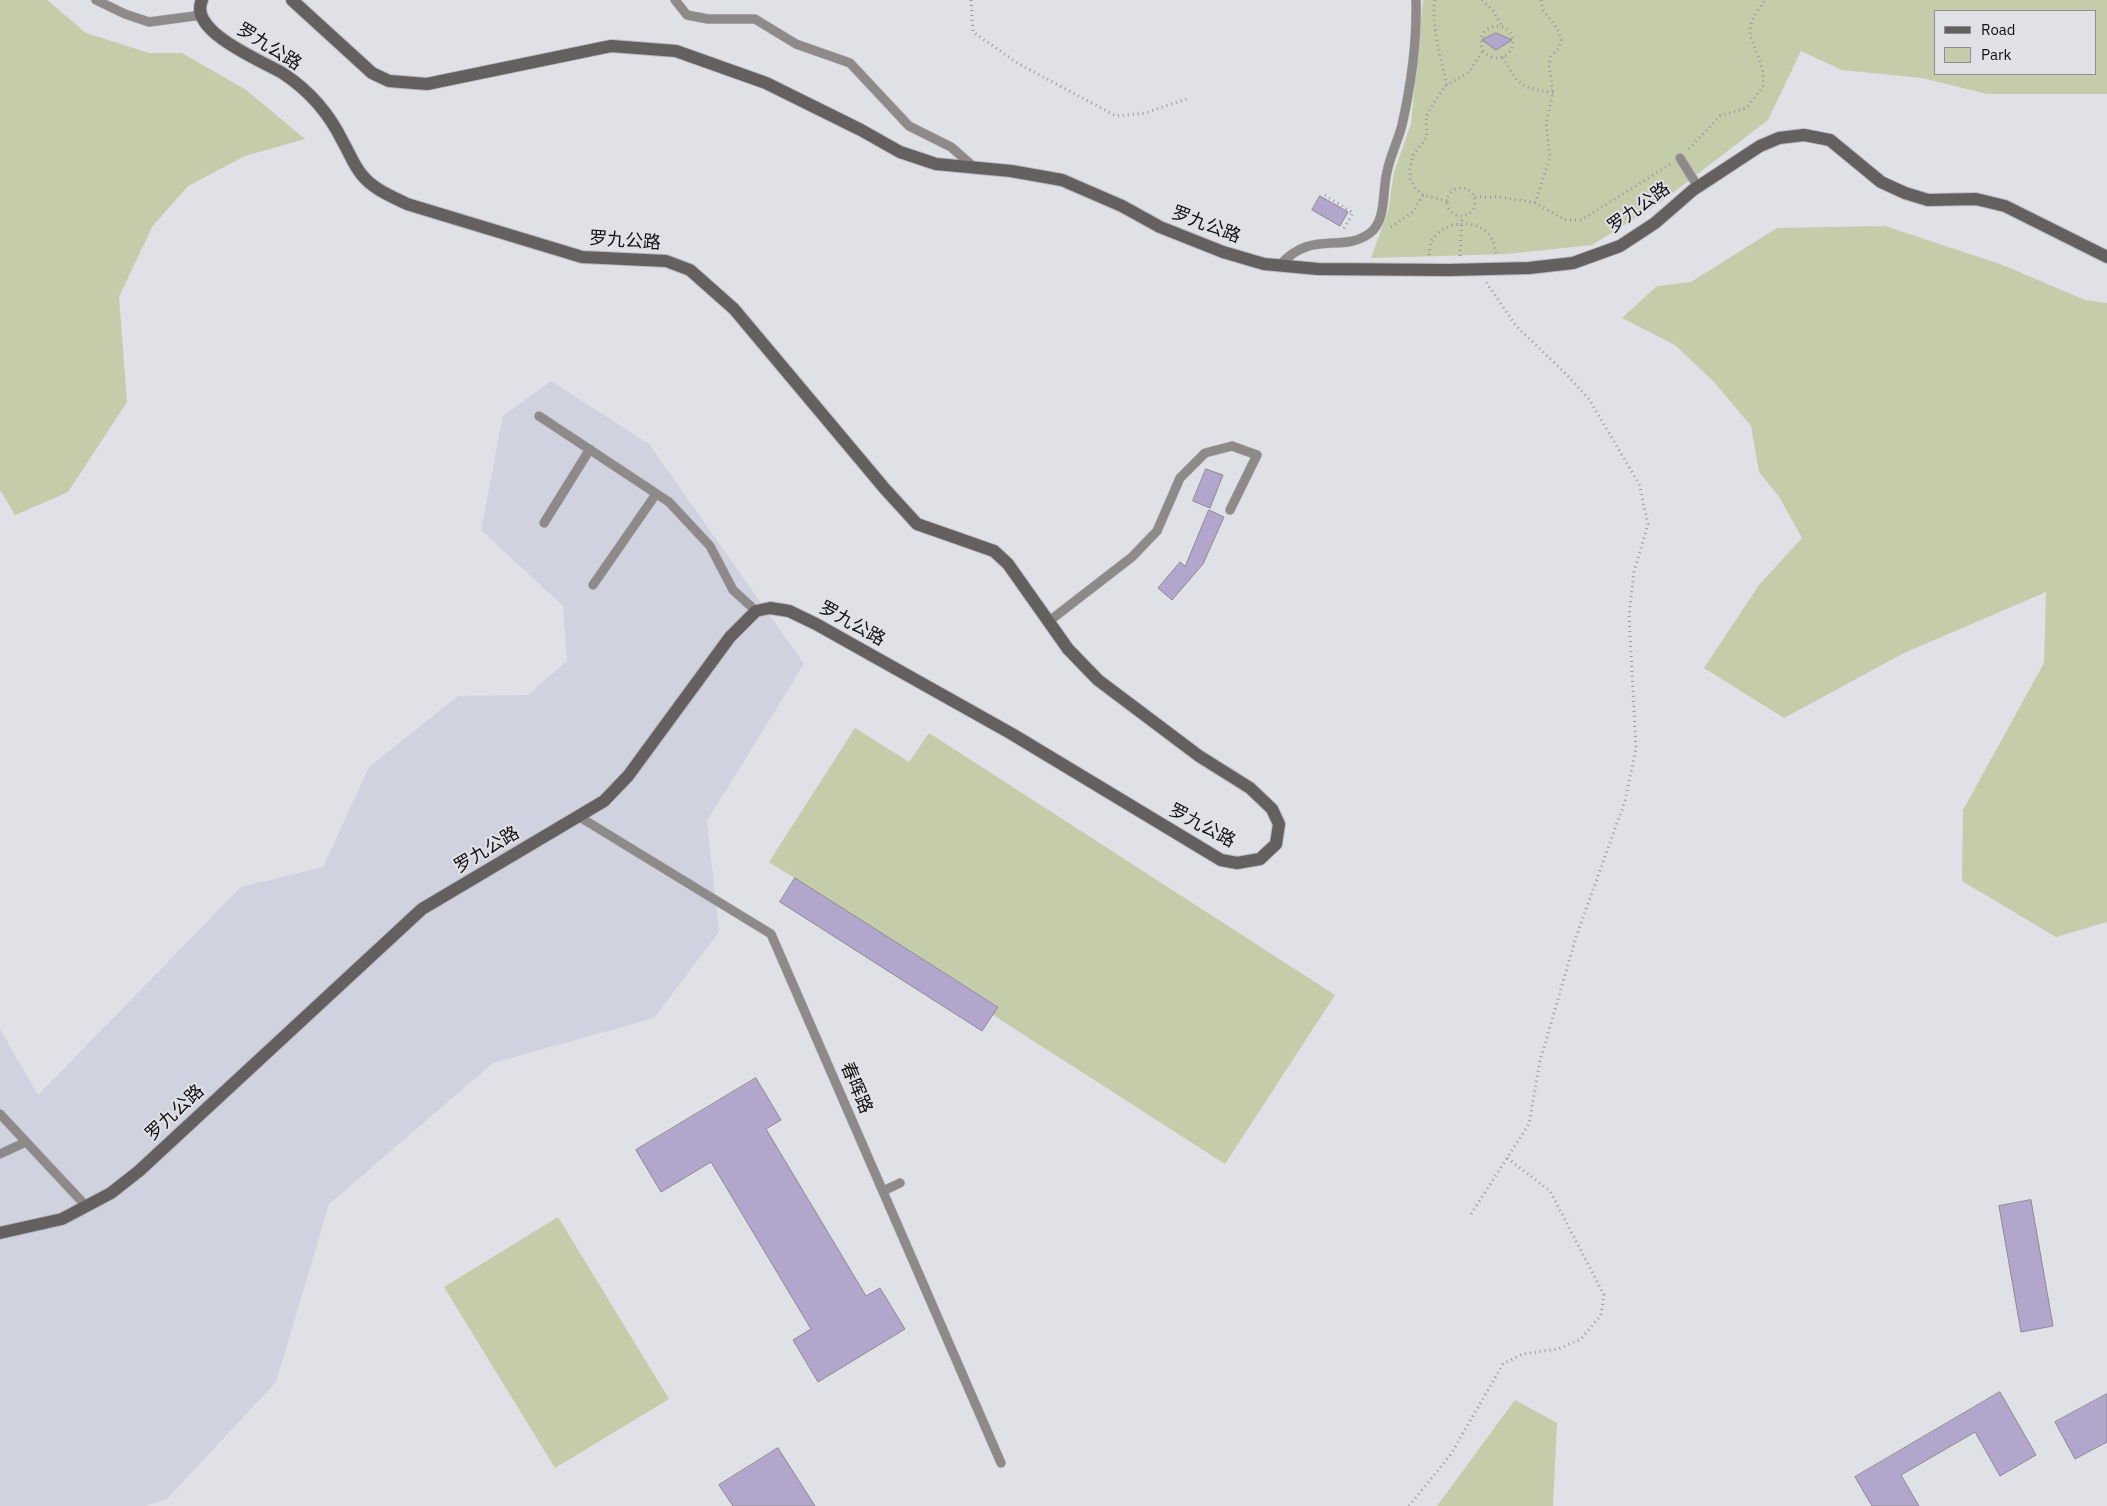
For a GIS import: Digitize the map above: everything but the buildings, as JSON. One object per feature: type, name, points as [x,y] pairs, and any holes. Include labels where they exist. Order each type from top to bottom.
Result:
[{"type":"street","name":"罗九公路","points":[[292,0],[372,73],[389,81],[427,84],[611,46],[676,51],[766,83],[861,130],[900,152],[936,164],[1011,171],[1062,180],[1122,206],[1160,227],[1223,252],[1264,264],[1318,270],[1477,270],[1573,263],[1620,246],[1655,223],[1698,187],[1760,146],[1779,138],[1804,135],[1830,140],[1881,182],[1905,193],[1928,200],[1976,199],[2005,206],[2107,256]]},
{"type":"street","name":"罗九公路","points":[[0,1233],[62,1219],[110,1193],[138,1171],[422,909],[604,801],[628,776],[730,636],[756,611],[770,608],[789,611],[816,624],[1012,734],[1221,860],[1237,863],[1260,859],[1276,844],[1279,824],[1272,809],[1250,788],[1199,756],[1098,680],[1068,649],[1008,564],[994,551],[918,524],[885,489],[734,309],[690,270],[666,260],[582,257],[407,204],[381,191],[362,175],[332,120],[318,101],[283,74],[226,43],[209,26],[200,5]]},
{"type":"lane","points":[[96,0],[125,14],[149,22],[200,5]]},
{"type":"lane","points":[[675,0],[687,15],[708,19],[754,20],[796,44],[850,63],[908,126],[951,147],[976,169]]},
{"type":"lane","points":[[1280,265],[1290,254],[1304,246],[1351,241],[1370,232],[1380,219],[1387,172],[1408,95],[1416,21],[1416,0]]},
{"type":"lane","points":[[1680,158],[1698,187]]},
{"type":"lane","points":[[539,416],[669,502],[710,546],[733,590],[756,611]]},
{"type":"lane","points":[[1048,622],[1132,557],[1156,531],[1180,478],[1204,453],[1232,446],[1257,455],[1230,510]]},
{"type":"lane","points":[[544,524],[590,449]]},
{"type":"lane","points":[[593,585],[656,494]]},
{"type":"lane","name":"春晖路","points":[[578,816],[771,934],[1001,1463]]},
{"type":"lane","points":[[0,1114],[87,1207]]},
{"type":"lane","points":[[0,1154],[26,1142]]},
{"type":"lane","points":[[883,1191],[900,1183]]},
{"type":"path","points":[[971,0],[973,32],[1019,64],[1116,116],[1145,113],[1189,98]]},
{"type":"path","points":[[1435,0],[1433,15],[1440,46],[1439,58],[1447,84]]},
{"type":"path","points":[[1482,0],[1488,5],[1502,26],[1510,32],[1514,41],[1511,51],[1503,57],[1492,58],[1483,51],[1481,45],[1483,34],[1491,26],[1502,26]]},
{"type":"path","points":[[1488,5],[1491,0]]},
{"type":"path","points":[[1535,203],[1550,158],[1546,123],[1553,93],[1549,65],[1551,56],[1559,48],[1561,40],[1558,28],[1544,10],[1541,0]]},
{"type":"path","points":[[1446,201],[1450,192],[1459,187],[1469,189],[1475,196],[1500,197],[1535,203],[1565,220],[1580,220],[1680,158],[1720,116],[1746,108],[1763,87],[1762,68],[1749,34],[1752,17],[1765,0]]},
{"type":"path","points":[[1475,196],[1473,210],[1462,216],[1452,213],[1446,201],[1423,195],[1416,189],[1410,180],[1410,169],[1414,155],[1427,137],[1426,117],[1447,84],[1469,72],[1483,51]]},
{"type":"path","points":[[1503,57],[1518,82],[1526,88],[1553,93]]},
{"type":"path","points":[[1325,195],[1353,213],[1336,242]]},
{"type":"path","points":[[1370,232],[1383,231],[1396,225],[1413,212],[1423,195]]},
{"type":"path","points":[[1460,259],[1462,216]]},
{"type":"path","points":[[1428,261],[1432,240],[1448,227],[1462,224],[1471,224],[1482,229],[1492,238],[1497,257]]},
{"type":"path","points":[[1471,1214],[1529,1124],[1540,1062],[1576,937],[1625,801],[1636,748],[1629,615],[1634,572],[1648,524],[1639,484],[1589,399],[1516,326],[1477,270]]},
{"type":"path","points":[[1409,1506],[1451,1454],[1503,1364],[1523,1354],[1558,1349],[1581,1339],[1601,1315],[1604,1295],[1550,1191],[1507,1158]]},
{"type":"shaded area","points":[[551,381],[649,444],[804,664],[707,821],[719,932],[654,1018],[493,1063],[329,1204],[276,1382],[167,1499],[145,1506],[0,1506],[0,1029],[38,1095],[241,887],[323,867],[369,767],[458,696],[528,695],[567,661],[563,606],[481,530],[503,416]]},
{"type":"green space","points":[[0,0],[47,0],[86,33],[149,53],[182,53],[246,90],[305,139],[245,156],[188,186],[152,227],[119,297],[127,402],[68,492],[15,515],[0,490]]},
{"type":"green space","points":[[1423,0],[2107,0],[2107,94],[1987,94],[1922,78],[1842,70],[1801,51],[1768,120],[1661,202],[1592,245],[1506,254],[1371,258],[1388,211],[1394,172],[1411,124]]},
{"type":"green space","points":[[1885,226],[2000,264],[2085,300],[2107,303],[2107,922],[2056,937],[1962,881],[1963,810],[2044,663],[2046,592],[1904,653],[1784,718],[1704,668],[1759,585],[1802,538],[1780,498],[1759,472],[1751,426],[1714,382],[1675,345],[1622,318],[1657,286],[1691,282],[1777,228]]},
{"type":"green space","points":[[855,728],[909,762],[929,733],[1335,995],[1225,1164],[993,1015],[998,1006],[769,862]]},
{"type":"green space","points":[[558,1217],[669,1399],[555,1468],[444,1287]]},
{"type":"green space","points":[[1515,1400],[1557,1423],[1553,1506],[1437,1506]]}]
